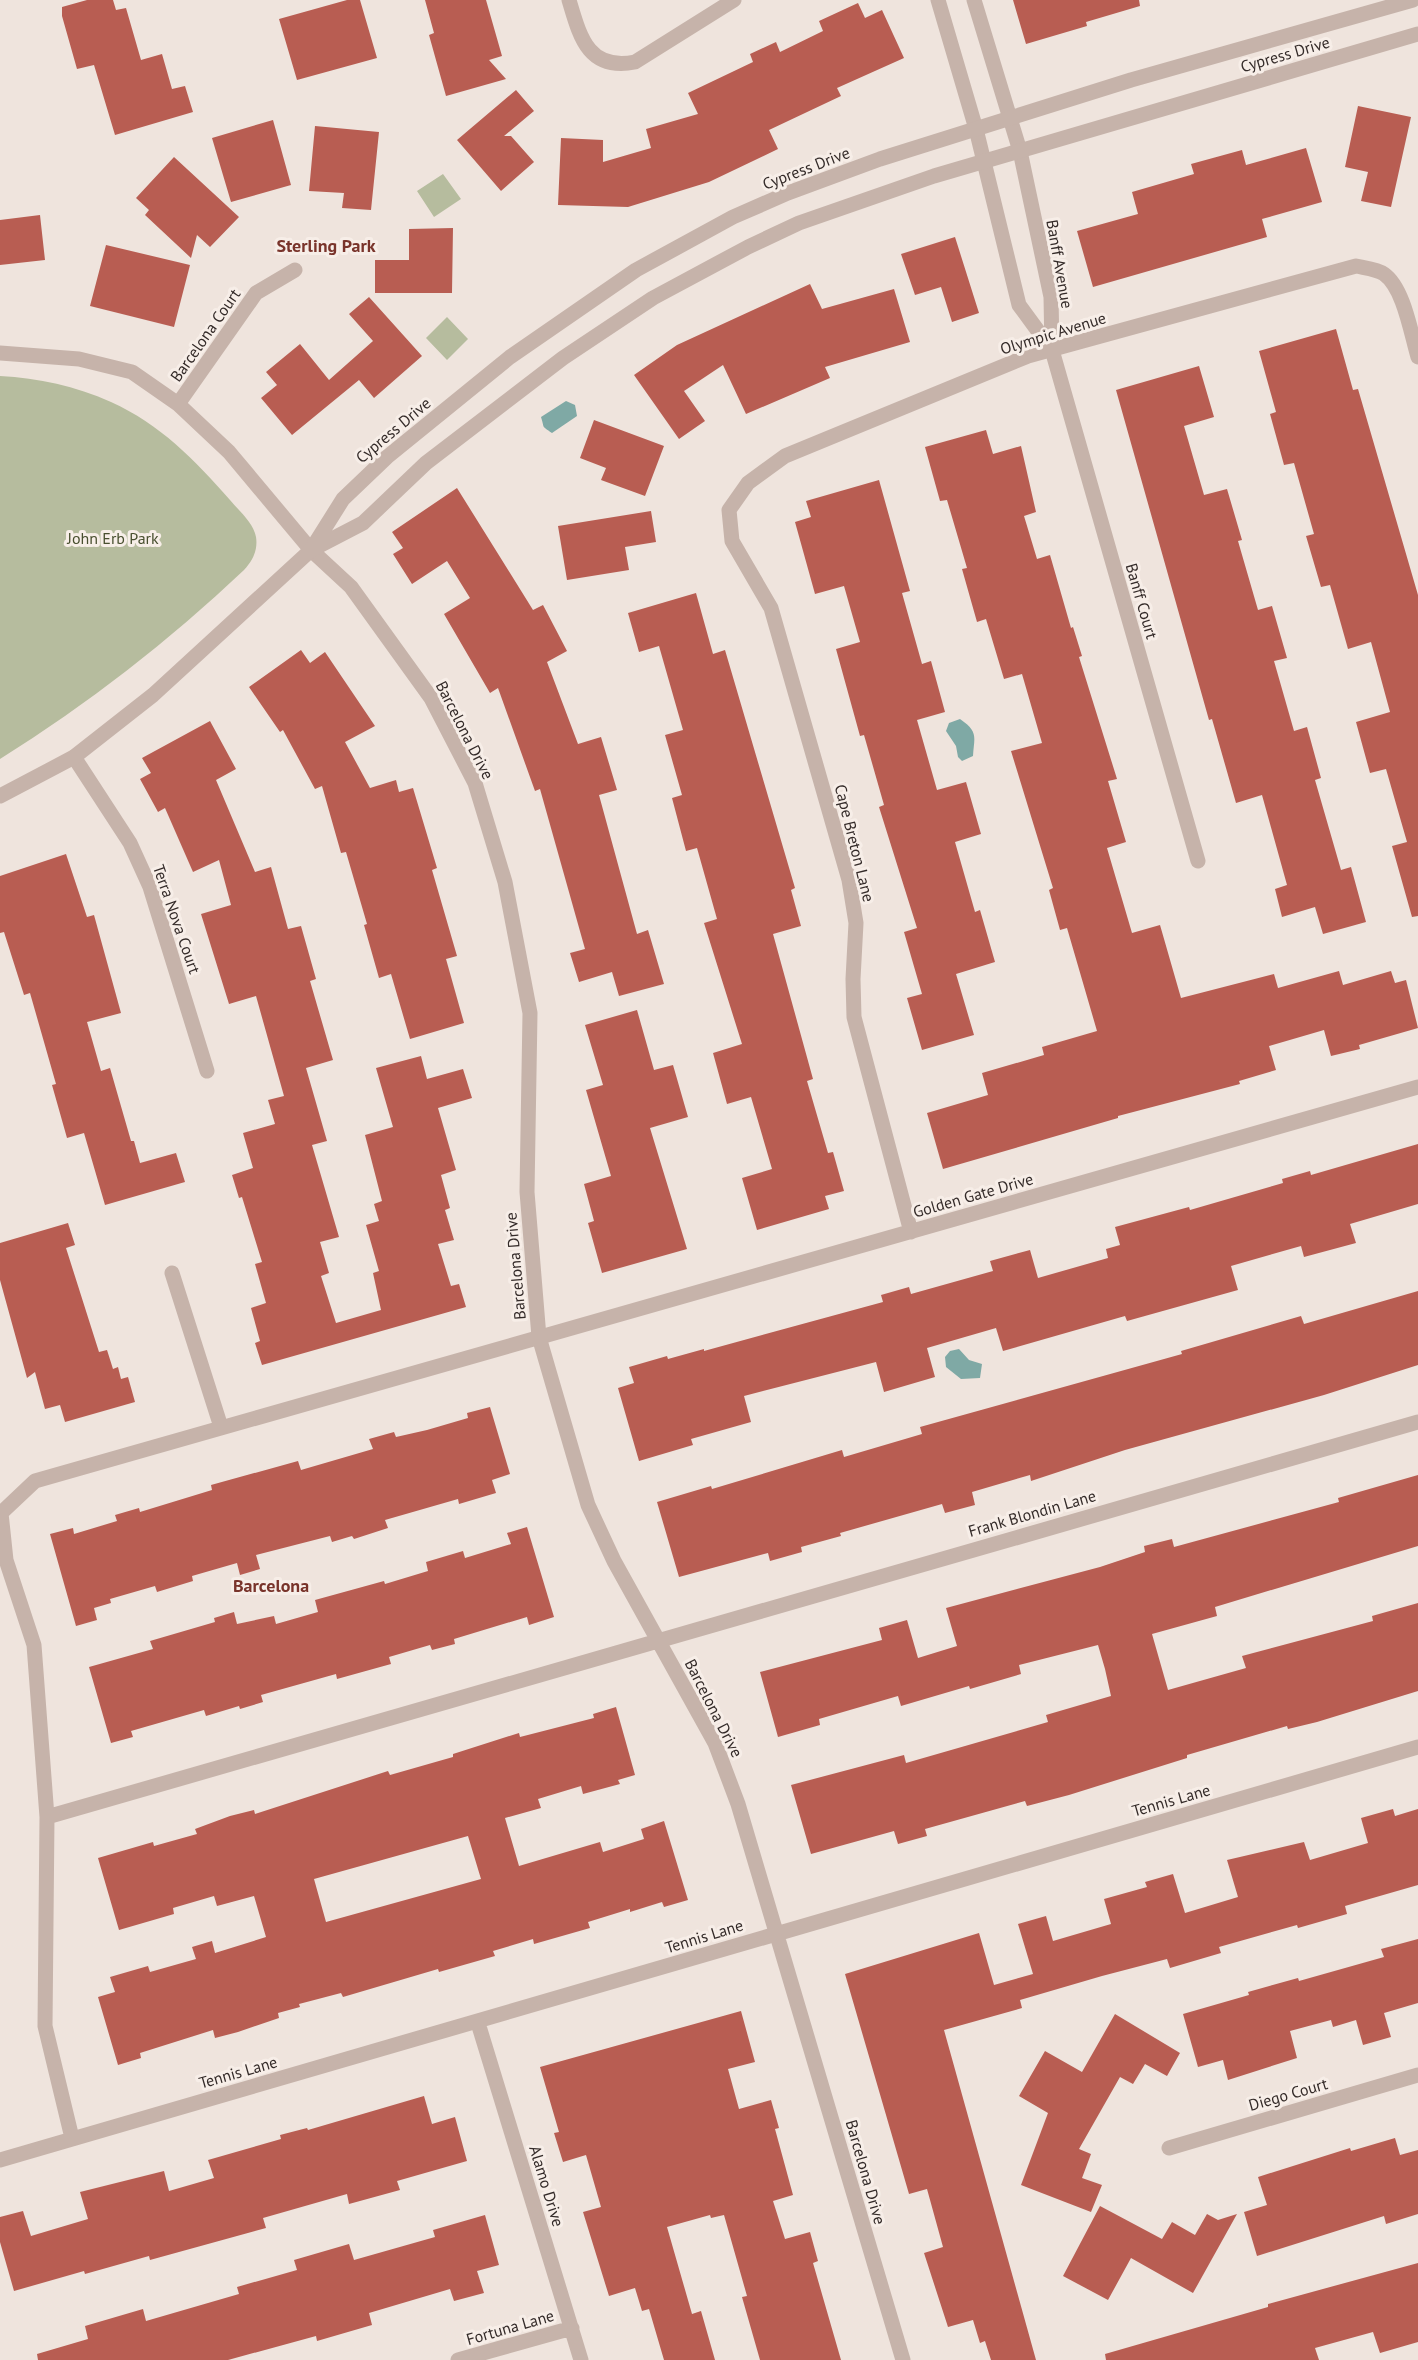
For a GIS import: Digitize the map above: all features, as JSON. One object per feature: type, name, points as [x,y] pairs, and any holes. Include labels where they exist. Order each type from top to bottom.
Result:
[{"type":"street","points":[[569,0],[580,35],[594,56],[618,65],[635,62],[734,0]]},
{"type":"street","points":[[938,0],[976,129],[1019,305],[1052,350]]},
{"type":"street","name":"Banff Avenue","points":[[974,0],[1008,118],[1020,151],[1051,297],[1052,350]]},
{"type":"street","name":"Cypress Drive","points":[[0,796],[74,757],[153,695],[311,550],[343,499],[387,457],[510,357],[636,270],[733,217],[788,193],[1008,118],[1413,0]]},
{"type":"street","name":"Cypress Drive","points":[[311,550],[363,524],[426,463],[563,358],[653,298],[748,247],[799,224],[984,160],[1418,34]]},
{"type":"street","name":"Olympic Avenue","points":[[729,510],[748,483],[785,456],[1028,356],[1356,266],[1381,272],[1392,280],[1404,307],[1418,357]]},
{"type":"street","name":"Barcelona Court","points":[[178,404],[256,293],[295,270]]},
{"type":"street","name":"Banff Court","points":[[1052,350],[1198,861]]},
{"type":"street","name":"Barcelona Drive","points":[[0,353],[79,360],[132,372],[178,404],[229,452],[311,550],[351,587],[431,698],[475,783],[505,882],[530,1013],[527,1192],[539,1338],[588,1505],[614,1561],[656,1640],[682,1680],[715,1743],[738,1804],[903,2360]]},
{"type":"street","name":"Cape Breton Lane","points":[[729,510],[732,541],[771,608],[849,880],[856,923],[853,979],[854,1017],[911,1232]]},
{"type":"street","name":"Terra Nova Court","points":[[74,757],[130,843],[150,887],[207,1071]]},
{"type":"street","name":"Golden Gate Drive","points":[[47,1817],[34,1645],[6,1560],[2,1513],[35,1481],[1418,1087]]},
{"type":"street","points":[[172,1273],[221,1427]]},
{"type":"street","name":"Frank Blondin Lane","points":[[47,1817],[1418,1422]]},
{"type":"street","name":"Tennis Lane","points":[[0,2160],[478,2023],[778,1933],[1418,1747]]},
{"type":"street","points":[[47,1817],[45,2026],[72,2138]]},
{"type":"street","name":"Alamo Drive","points":[[478,2023],[581,2360]]},
{"type":"street","name":"Diego Court","points":[[1169,2148],[1418,2075]]},
{"type":"street","name":"Fortuna Lane","points":[[458,2360],[572,2328]]},
{"type":"green space","points":[[443,174],[461,199],[434,217],[417,191]]},
{"type":"green space","points":[[447,317],[468,339],[447,360],[426,338]]},
{"type":"green space","name":"John Erb Park","points":[[0,376],[43,381],[84,391],[111,402],[145,421],[176,444],[217,485],[249,522],[256,537],[256,546],[254,555],[244,570],[187,622],[96,694],[0,759]]},
{"type":"water","points":[[566,401],[575,405],[577,416],[552,433],[544,427],[541,417]]},
{"type":"water","points":[[960,719],[973,731],[974,735],[973,756],[962,761],[946,731],[949,723]]},
{"type":"water","points":[[959,1349],[969,1360],[982,1364],[980,1378],[961,1379],[946,1367],[945,1357],[950,1351]]},
{"type":"building","points":[[87,0],[113,0],[116,10],[126,8],[141,60],[162,54],[172,89],[185,86],[193,112],[115,135],[94,65],[77,69],[62,16],[62,7]]},
{"type":"building","points":[[347,0],[360,0],[377,58],[297,80],[279,19]]},
{"type":"building","points":[[425,0],[486,0],[502,56],[489,60],[506,79],[446,96],[429,35],[434,33]]},
{"type":"building","points":[[1013,0],[1139,0],[1140,6],[1086,22],[1087,26],[1026,44]]},
{"type":"building","points":[[858,3],[865,18],[882,10],[904,58],[837,88],[841,96],[769,130],[778,149],[709,182],[628,207],[558,205],[561,138],[603,140],[603,162],[651,148],[646,129],[698,114],[688,93],[753,62],[750,54],[776,42],[780,52],[823,31],[819,21]]},
{"type":"building","points":[[516,90],[534,111],[504,136],[511,136],[534,162],[501,191],[457,140]]},
{"type":"building","points":[[1358,106],[1411,117],[1391,207],[1361,201],[1368,172],[1345,167]]},
{"type":"building","points":[[273,120],[291,185],[231,202],[212,138]]},
{"type":"building","points":[[315,126],[379,132],[371,210],[342,208],[344,193],[309,191]]},
{"type":"building","points":[[1306,148],[1322,202],[1262,219],[1267,237],[1093,287],[1077,231],[1138,214],[1132,192],[1194,174],[1191,164],[1242,150],[1246,165]]},
{"type":"building","points":[[174,157],[239,217],[210,247],[197,235],[191,258],[145,215],[149,210],[136,198]]},
{"type":"building","points":[[40,215],[45,260],[0,265],[0,220]]},
{"type":"building","points":[[453,228],[452,293],[375,293],[375,260],[409,260],[409,229]]},
{"type":"building","points":[[955,237],[979,313],[952,322],[941,287],[915,295],[901,254]]},
{"type":"building","points":[[106,245],[190,265],[174,327],[90,306]]},
{"type":"building","points":[[810,284],[822,309],[894,289],[910,342],[825,367],[830,378],[746,414],[723,365],[684,391],[705,421],[679,439],[634,375],[677,345]]},
{"type":"building","points":[[369,297],[422,356],[374,398],[359,380],[292,435],[261,398],[277,385],[266,372],[300,344],[329,380],[373,341],[349,314]]},
{"type":"building","points":[[1336,329],[1353,390],[1358,389],[1418,595],[1418,916],[1412,917],[1392,846],[1407,842],[1386,769],[1370,773],[1356,722],[1390,712],[1371,642],[1348,649],[1330,585],[1321,587],[1306,536],[1314,534],[1294,463],[1284,465],[1270,414],[1276,412],[1259,351]]},
{"type":"building","points":[[1199,366],[1214,417],[1184,426],[1204,495],[1227,489],[1242,540],[1238,541],[1258,610],[1272,606],[1287,658],[1274,661],[1294,731],[1307,727],[1321,778],[1315,780],[1341,870],[1351,867],[1366,922],[1323,934],[1315,907],[1282,917],[1275,889],[1287,885],[1262,795],[1236,803],[1212,719],[1209,720],[1116,390]]},
{"type":"building","points":[[594,420],[664,446],[645,496],[601,480],[606,468],[580,458]]},
{"type":"building","points":[[986,430],[993,454],[1021,446],[1036,512],[1024,516],[1037,559],[1050,555],[1071,628],[1073,627],[1082,656],[1079,657],[1117,779],[1108,781],[1126,842],[1107,848],[1132,933],[1160,925],[1181,998],[1274,974],[1278,988],[1339,971],[1343,985],[1391,971],[1395,983],[1406,980],[1418,1028],[1359,1045],[1360,1049],[1331,1056],[1324,1030],[1269,1046],[1276,1070],[1239,1081],[1240,1084],[1118,1116],[1118,1118],[943,1169],[927,1113],[988,1095],[982,1073],[1044,1055],[1042,1047],[1097,1031],[1067,928],[1060,930],[1049,890],[1053,888],[1011,751],[1042,743],[1022,674],[1004,679],[986,619],[977,622],[962,569],[967,568],[947,500],[940,501],[925,447]]},
{"type":"building","points":[[879,480],[910,591],[902,593],[922,664],[931,661],[945,712],[917,720],[937,790],[966,782],[981,834],[955,842],[975,912],[980,910],[995,962],[956,974],[974,1035],[922,1050],[907,998],[922,994],[904,932],[917,928],[879,807],[884,805],[864,735],[860,736],[836,649],[860,642],[844,586],[815,594],[795,522],[811,517],[806,501]]},
{"type":"building","points":[[457,488],[533,610],[543,605],[567,651],[547,662],[578,744],[601,737],[617,790],[599,795],[637,934],[648,930],[664,984],[619,996],[612,972],[579,982],[570,953],[585,949],[540,789],[535,791],[498,688],[490,693],[444,614],[470,598],[447,561],[412,584],[393,554],[403,548],[392,532]]},
{"type":"building","points":[[651,511],[656,542],[625,547],[629,570],[567,580],[558,526]]},
{"type":"building","points":[[696,593],[713,654],[725,650],[795,888],[791,890],[801,926],[773,934],[813,1079],[807,1081],[828,1153],[833,1152],[844,1191],[825,1196],[829,1209],[757,1230],[742,1178],[772,1169],[751,1097],[727,1104],[713,1053],[742,1044],[704,923],[717,919],[697,848],[686,851],[672,798],[682,795],[665,735],[683,730],[659,646],[639,652],[628,613]]},
{"type":"building","points":[[301,650],[310,663],[325,652],[375,726],[345,742],[370,788],[396,780],[399,792],[413,788],[437,868],[432,870],[457,956],[446,959],[464,1023],[410,1039],[391,974],[379,978],[364,925],[367,924],[346,852],[341,853],[322,786],[315,789],[283,730],[280,732],[249,687]]},
{"type":"building","points":[[210,721],[236,769],[216,780],[255,872],[271,867],[288,929],[301,926],[316,979],[310,981],[333,1060],[306,1068],[327,1141],[312,1145],[339,1237],[320,1242],[329,1273],[321,1276],[336,1323],[381,1310],[373,1273],[379,1271],[366,1225],[379,1221],[374,1204],[382,1201],[365,1135],[393,1127],[376,1068],[421,1056],[427,1079],[463,1069],[472,1098],[438,1108],[456,1170],[441,1175],[450,1208],[445,1210],[454,1240],[438,1244],[451,1286],[459,1284],[466,1307],[262,1365],[255,1343],[260,1341],[251,1308],[266,1303],[255,1264],[262,1262],[242,1197],[239,1198],[232,1175],[253,1168],[243,1133],[275,1124],[268,1100],[284,1096],[256,996],[229,1004],[201,914],[231,905],[219,860],[193,872],[165,808],[158,812],[140,779],[151,773],[142,758]]},
{"type":"building","points":[[66,854],[87,917],[94,915],[121,1013],[87,1022],[101,1071],[110,1068],[131,1141],[134,1141],[140,1163],[176,1153],[185,1182],[105,1205],[84,1133],[67,1138],[52,1085],[56,1084],[30,993],[24,995],[4,932],[0,933],[0,876]]},
{"type":"building","points":[[637,1010],[654,1070],[673,1065],[688,1117],[650,1128],[687,1249],[602,1273],[588,1223],[594,1221],[584,1184],[611,1176],[586,1090],[603,1085],[585,1025]]},
{"type":"building","points":[[1418,1144],[1418,1204],[1350,1224],[1356,1243],[1304,1257],[1301,1246],[1231,1266],[1238,1290],[1127,1321],[1125,1316],[1003,1351],[996,1328],[927,1348],[935,1377],[884,1392],[876,1362],[744,1396],[751,1422],[691,1439],[693,1445],[639,1461],[618,1388],[634,1383],[629,1367],[667,1356],[668,1359],[704,1349],[704,1351],[883,1302],[881,1295],[909,1287],[911,1294],[993,1271],[990,1261],[1030,1250],[1038,1278],[1108,1258],[1106,1249],[1120,1245],[1115,1227],[1189,1207],[1190,1210],[1283,1183],[1282,1179],[1310,1171],[1311,1175]]},
{"type":"building","points":[[68,1223],[75,1245],[66,1248],[99,1352],[107,1350],[113,1369],[118,1367],[121,1379],[128,1377],[135,1402],[65,1422],[60,1405],[45,1409],[35,1372],[27,1378],[0,1280],[0,1243]]},
{"type":"building","points":[[1418,1291],[1418,1365],[1324,1395],[1125,1450],[1031,1481],[1030,1475],[972,1492],[975,1505],[945,1513],[942,1504],[840,1533],[841,1536],[801,1547],[802,1552],[770,1561],[768,1553],[679,1577],[657,1502],[711,1486],[712,1489],[842,1450],[844,1457],[922,1434],[920,1427],[1182,1354],[1181,1351],[1301,1316],[1304,1324]]},
{"type":"building","points":[[490,1407],[510,1474],[492,1480],[496,1493],[459,1504],[458,1499],[385,1520],[388,1528],[354,1539],[352,1536],[332,1542],[330,1536],[256,1555],[260,1569],[240,1575],[237,1563],[192,1576],[193,1581],[157,1592],[155,1586],[110,1599],[111,1603],[94,1608],[97,1620],[76,1626],[50,1534],[73,1528],[74,1534],[117,1521],[115,1515],[139,1508],[140,1512],[212,1490],[211,1485],[298,1461],[301,1470],[373,1449],[369,1439],[394,1432],[396,1437],[427,1430],[468,1418],[467,1413]]},
{"type":"building","points":[[1418,1475],[1418,1546],[1215,1607],[1217,1616],[1152,1634],[1168,1690],[1246,1668],[1242,1656],[1373,1621],[1372,1616],[1418,1603],[1418,1691],[1317,1722],[1288,1729],[1287,1726],[1187,1755],[1187,1758],[1069,1795],[1027,1806],[1025,1801],[925,1829],[927,1836],[898,1844],[894,1831],[811,1854],[791,1785],[904,1755],[906,1763],[1048,1722],[1046,1715],[1111,1696],[1105,1669],[1098,1645],[1019,1665],[1021,1674],[970,1689],[969,1686],[901,1706],[898,1696],[819,1719],[820,1725],[778,1737],[760,1672],[882,1640],[879,1628],[907,1620],[918,1658],[957,1646],[946,1608],[1100,1567],[1145,1552],[1144,1546],[1172,1539],[1174,1547],[1339,1502],[1338,1498]]},
{"type":"building","points":[[527,1527],[554,1617],[529,1625],[527,1617],[454,1639],[455,1644],[432,1650],[430,1645],[389,1657],[391,1664],[337,1679],[336,1674],[261,1695],[263,1702],[240,1709],[239,1706],[206,1716],[204,1710],[131,1731],[133,1737],[111,1743],[89,1667],[153,1649],[150,1641],[215,1622],[214,1618],[234,1612],[237,1624],[274,1616],[276,1624],[318,1612],[315,1600],[384,1581],[385,1584],[428,1571],[426,1562],[463,1551],[465,1558],[511,1544],[507,1533]]},
{"type":"building","points":[[616,1707],[635,1775],[618,1780],[620,1784],[583,1794],[581,1786],[538,1799],[541,1808],[505,1818],[519,1866],[600,1842],[603,1852],[644,1839],[641,1829],[664,1821],[688,1900],[664,1907],[662,1902],[630,1912],[630,1909],[588,1922],[590,1928],[534,1944],[533,1939],[493,1951],[495,1956],[439,1972],[438,1969],[343,1997],[341,1993],[299,2004],[300,2007],[278,2013],[279,2018],[238,2032],[215,2038],[213,2030],[140,2053],[141,2058],[118,2065],[98,1997],[115,1992],[110,1977],[148,1966],[150,1972],[196,1959],[192,1947],[212,1941],[215,1953],[266,1937],[254,1896],[217,1906],[214,1896],[173,1908],[174,1914],[119,1930],[98,1858],[153,1842],[154,1846],[197,1834],[195,1829],[230,1816],[254,1810],[255,1814],[388,1771],[390,1775],[453,1757],[453,1754],[519,1733],[520,1737],[594,1718],[593,1714]],"holes":[[[468,1836],[481,1879],[326,1922],[314,1879]]]},
{"type":"building","points":[[1393,1809],[1395,1816],[1418,1809],[1418,1885],[1345,1906],[1347,1914],[1298,1928],[1297,1925],[1219,1947],[1221,1953],[1170,1968],[1167,1959],[1102,1976],[1020,2000],[1022,2008],[944,2030],[1036,2360],[991,2360],[985,2341],[980,2343],[973,2320],[948,2327],[924,2253],[943,2247],[927,2189],[909,2194],[845,1974],[979,1933],[994,1985],[1033,1974],[1018,1924],[1046,1916],[1053,1941],[1111,1924],[1104,1899],[1147,1887],[1145,1882],[1173,1874],[1185,1913],[1238,1897],[1227,1860],[1304,1842],[1310,1860],[1368,1843],[1361,1818]]},
{"type":"building","points":[[1418,1939],[1418,2003],[1384,2013],[1391,2037],[1363,2045],[1356,2020],[1333,2027],[1331,2020],[1290,2031],[1297,2058],[1228,2080],[1223,2060],[1198,2067],[1183,2014],[1249,1995],[1248,1992],[1298,1978],[1299,1981],[1384,1957],[1381,1949]]},
{"type":"building","points":[[741,2011],[755,2062],[728,2069],[739,2109],[771,2100],[779,2128],[775,2129],[793,2195],[773,2201],[785,2239],[810,2232],[818,2261],[813,2263],[841,2360],[760,2360],[742,2297],[747,2296],[724,2215],[711,2218],[710,2215],[667,2227],[692,2314],[701,2311],[715,2360],[664,2360],[649,2309],[642,2311],[635,2288],[609,2296],[583,2212],[601,2207],[586,2155],[563,2162],[554,2133],[559,2132],[540,2067]]},
{"type":"building","points":[[1115,2014],[1180,2053],[1167,2076],[1145,2064],[1133,2084],[1120,2077],[1079,2149],[1091,2154],[1082,2178],[1102,2185],[1091,2212],[1021,2185],[1048,2113],[1019,2096],[1045,2051],[1082,2072]]},
{"type":"building","points":[[424,2096],[432,2124],[455,2117],[467,2161],[397,2181],[400,2190],[349,2204],[347,2194],[263,2218],[266,2228],[150,2260],[149,2256],[14,2291],[0,2242],[0,2217],[23,2211],[31,2236],[88,2219],[80,2192],[164,2171],[169,2191],[214,2178],[208,2160],[281,2139],[280,2135],[307,2128],[308,2130]]},
{"type":"building","points":[[1395,2138],[1400,2155],[1418,2150],[1418,2214],[1386,2224],[1384,2216],[1257,2256],[1244,2212],[1267,2205],[1258,2177],[1350,2148],[1351,2151]]},
{"type":"building","points":[[1100,2206],[1162,2239],[1172,2222],[1195,2235],[1207,2214],[1218,2220],[1237,2214],[1193,2293],[1131,2258],[1108,2300],[1063,2276]]},
{"type":"building","points":[[485,2215],[499,2265],[477,2271],[484,2293],[454,2301],[450,2289],[369,2313],[372,2325],[317,2341],[316,2336],[228,2360],[38,2360],[37,2354],[88,2339],[85,2326],[143,2309],[146,2321],[239,2294],[237,2287],[297,2270],[294,2260],[349,2244],[354,2260],[435,2237],[433,2230]]},
{"type":"building","points":[[1418,2263],[1418,2342],[1380,2353],[1373,2332],[1315,2348],[1319,2360],[1106,2360],[1105,2354],[1268,2307],[1268,2304]]},
{"type":"district","name":"Sterling Park","points":[[326,245]]},
{"type":"district","name":"Barcelona","points":[[271,1585]]}]
